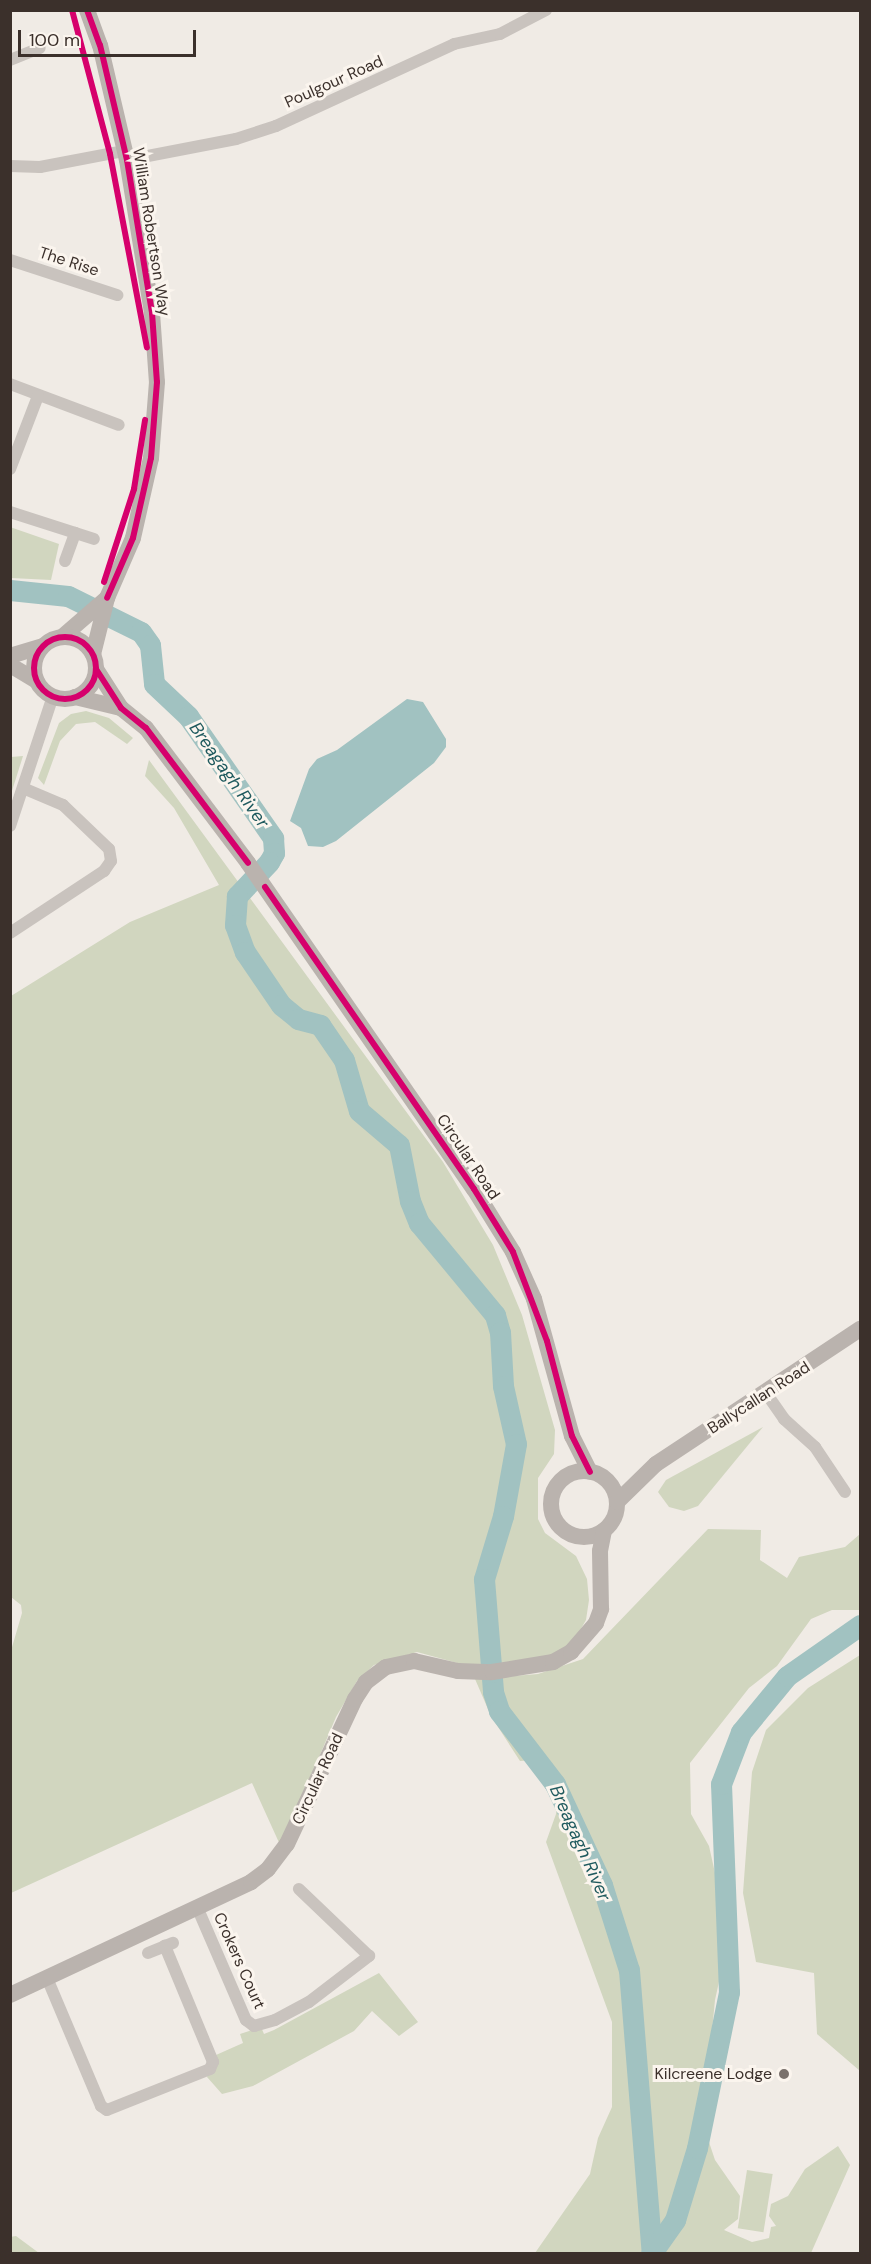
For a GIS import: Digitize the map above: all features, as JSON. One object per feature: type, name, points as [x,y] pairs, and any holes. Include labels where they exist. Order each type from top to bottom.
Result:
[{"type":"main road","name":"William Robertson Way","points":[[87,10],[100,45],[126,155],[152,313],[157,382],[151,458],[133,538],[105,602]]},
{"type":"main road","points":[[10,656],[43,646],[62,637],[105,602]]},
{"type":"main road","points":[[10,665],[37,681],[53,696],[75,697],[92,683],[105,602]]},
{"type":"main road","points":[[62,637],[77,639],[95,661]]},
{"type":"main road","points":[[37,681],[35,659],[43,646]]},
{"type":"main road","name":"Circular Road","points":[[95,661],[121,708],[146,728],[265,887],[474,1189],[513,1252],[547,1341],[572,1436],[590,1472]]},
{"type":"main road","name":"Circular Road","points":[[75,697],[121,708]]},
{"type":"main road","name":"Ballycallan Road","points":[[617,1502],[656,1464],[861,1329]]},
{"type":"main road","name":"Circular Road","points":[[572,1436],[561,1482],[552,1501],[552,1512],[564,1530],[573,1535],[590,1554],[604,1596]]},
{"type":"main road","name":"Ballycallan Road","points":[[609,1482],[656,1464]]},
{"type":"main road","points":[[561,1482],[569,1475],[590,1472],[609,1482],[617,1502]]},
{"type":"main road","name":"Circular Road","points":[[10,1995],[251,1882],[281,1855],[330,1747],[355,1699],[376,1673],[414,1660],[476,1672],[514,1669],[552,1662],[583,1641],[596,1623],[604,1596],[600,1551],[604,1530],[612,1522],[617,1502]]},
{"type":"main road","points":[[573,1535],[584,1537],[604,1530]]},
{"type":"street","name":"Poulgour Road","points":[[10,166],[40,167],[236,139],[276,126],[454,44],[500,34],[546,10]]},
{"type":"street","points":[[10,60],[40,48]]},
{"type":"street","name":"The Rise","points":[[10,260],[117,296]]},
{"type":"street","points":[[10,384],[119,425]]},
{"type":"street","points":[[11,467],[38,396]]},
{"type":"street","points":[[10,512],[94,539]]},
{"type":"street","points":[[65,561],[75,533]]},
{"type":"street","points":[[10,826],[53,696]]},
{"type":"street","points":[[10,933],[104,871],[111,861],[109,849],[63,805],[23,788]]},
{"type":"street","points":[[766,1393],[784,1419],[815,1447],[845,1492]]},
{"type":"street","name":"Crokers Court","points":[[197,1907],[246,2020],[254,2026],[275,2020],[309,2002],[369,1956],[367,1951],[299,1889]]},
{"type":"street","points":[[47,1978],[101,2106],[107,2110],[210,2069],[213,2062],[169,1944],[148,1953]]},
{"type":"green space","points":[[10,527],[59,544],[51,580],[11,578]]},
{"type":"green space","points":[[86,711],[109,718],[133,738],[127,744],[95,722],[76,724],[60,741],[44,785],[38,778],[59,723],[71,714]]},
{"type":"green space","points":[[23,756],[11,794],[11,757]]},
{"type":"green space","points":[[149,760],[443,1162],[493,1245],[522,1315],[555,1430],[554,1454],[538,1478],[538,1519],[545,1533],[576,1556],[587,1579],[589,1600],[586,1620],[574,1641],[554,1656],[512,1665],[461,1664],[417,1652],[374,1665],[357,1681],[336,1717],[281,1847],[252,1783],[11,1893],[10,1654],[22,1613],[21,1605],[11,1597],[11,996],[130,922],[219,885],[174,808],[145,776]]},
{"type":"green space","points":[[763,1427],[698,1506],[684,1511],[669,1507],[658,1492],[666,1480]]},
{"type":"green space","points":[[708,1529],[761,1530],[760,1560],[787,1578],[799,1557],[845,1547],[860,1534],[860,1610],[832,1610],[811,1619],[777,1666],[749,1688],[690,1763],[691,1814],[709,1846],[719,1891],[722,1968],[715,2000],[703,2124],[715,2160],[740,2196],[738,2219],[724,2230],[752,2242],[769,2238],[771,2227],[776,2226],[769,2216],[771,2204],[788,2196],[805,2169],[838,2146],[850,2165],[811,2253],[535,2253],[590,2174],[598,2138],[612,2107],[612,2022],[546,1842],[556,1814],[560,1780],[536,1760],[520,1761],[491,1716],[475,1679],[538,1674],[583,1659]]},
{"type":"green space","points":[[860,1655],[860,2071],[817,2034],[814,1973],[756,1962],[743,1893],[752,1772],[766,1730],[808,1688]]},
{"type":"green space","points":[[379,1973],[418,2022],[399,2036],[372,2011],[354,2031],[253,2086],[222,2094],[207,2077],[216,2055],[243,2043],[240,2034],[261,2027],[264,2034],[274,2030]]},
{"type":"green space","points":[[747,2170],[773,2174],[763,2232],[738,2228]]},
{"type":"green space","points":[[16,2236],[39,2253],[11,2253],[10,2237]]},
{"type":"water","points":[[407,699],[423,702],[446,739],[446,747],[434,763],[336,841],[323,847],[308,846],[301,828],[290,821],[309,769],[317,759],[337,750]]},
{"type":"waterway","name":"Breagagh River","points":[[10,590],[68,596],[141,632],[150,645],[154,684],[188,716],[273,838],[274,853],[269,862],[237,896],[235,925],[245,952],[281,1005],[298,1019],[320,1025],[344,1060],[359,1111],[399,1145],[410,1201],[419,1223],[495,1315],[500,1332],[503,1386],[516,1444],[503,1516],[484,1579],[493,1692],[499,1711],[555,1784],[602,1885],[629,1970],[652,2253]]},
{"type":"waterway","name":"Breagagh River","points":[[651,2254],[675,2220],[697,2148],[729,1992],[721,1784],[741,1732],[787,1676],[860,1625]]},
{"type":"cycle path","points":[[72,10],[110,154],[147,348]]},
{"type":"cycle path","points":[[87,10],[100,45],[127,160],[152,313],[157,382],[151,458],[133,538],[107,598]]},
{"type":"cycle path","points":[[104,582],[134,489],[145,420]]},
{"type":"cycle path","points":[[65,637],[77,639],[87,646],[94,656],[96,668],[94,680],[87,690],[77,697],[65,699],[53,697],[43,690],[36,680],[34,668],[36,656],[43,646],[53,639],[65,637]]},
{"type":"cycle path","points":[[96,669],[121,708],[146,728],[248,863]]},
{"type":"cycle path","points":[[265,887],[474,1189],[513,1252],[547,1341],[572,1436],[590,1472]]},
{"type":"place","name":"Kilcreene Lodge","points":[[784,2074]]}]
